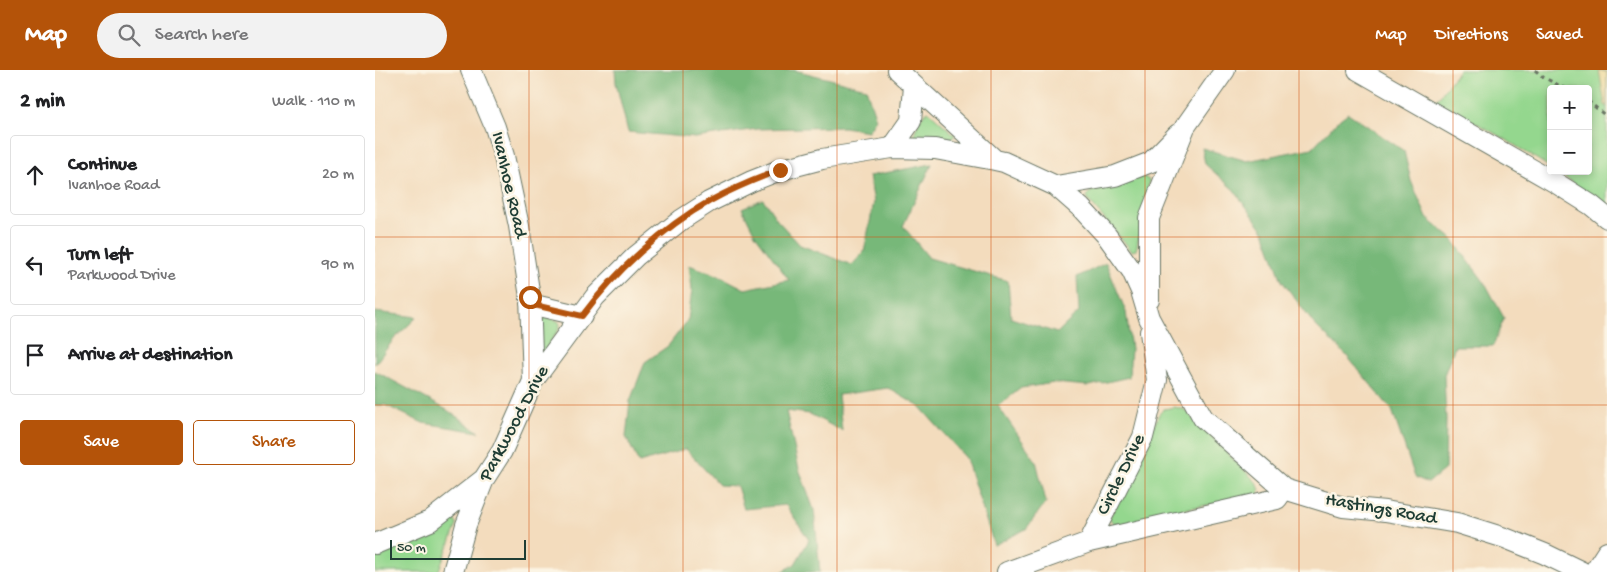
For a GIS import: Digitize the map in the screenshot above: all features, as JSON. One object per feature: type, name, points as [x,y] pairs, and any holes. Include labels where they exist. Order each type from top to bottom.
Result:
[{"type":"street","name":"Ivanhoe Road","points":[[471,70],[495,127],[504,156],[519,226],[530,304],[533,381]]},
{"type":"street","points":[[897,70],[995,160]]},
{"type":"street","name":"Circle Drive","points":[[1055,186],[1115,176],[1151,162],[1185,127],[1225,70]]},
{"type":"street","points":[[1358,70],[1556,183],[1591,205],[1607,218]]},
{"type":"street","points":[[892,148],[911,121],[915,86]]},
{"type":"street","name":"Circle Drive","points":[[1089,542],[1143,437],[1157,380],[1149,318],[1149,218],[1185,127]]},
{"type":"street","name":"Parkwood Drive","points":[[453,572],[466,525],[485,479],[501,451],[533,381],[608,284],[636,256],[681,220],[709,202],[751,181],[780,170],[822,159],[892,148],[935,149],[995,160]]},
{"type":"street","name":"Circle Drive","points":[[995,160],[1004,162],[1055,186],[1081,208],[1107,236],[1132,271],[1141,291],[1149,318],[1203,418],[1284,490]]},
{"type":"street","points":[[530,304],[582,316]]},
{"type":"street","points":[[375,544],[430,521],[485,479]]},
{"type":"street","points":[[1007,572],[1089,542],[1277,498],[1284,490]]},
{"type":"street","name":"Hastings Road","points":[[1284,490],[1343,507],[1385,511],[1457,523],[1505,538],[1545,554],[1582,572]]},
{"type":"street","points":[[1594,572],[1607,552]]},
{"type":"path","points":[[1535,70],[1543,77],[1558,85]]},
{"type":"path","points":[[1592,104],[1607,117]]},
{"type":"green space","points":[[615,70],[794,70],[866,88],[876,119],[868,131],[844,127],[757,129],[695,138],[628,132],[616,83]]},
{"type":"green space","points":[[1459,70],[1602,70],[1607,72],[1607,207],[1562,175],[1592,175],[1592,85],[1547,85],[1547,165],[1505,139],[1436,101]]},
{"type":"green space","points":[[928,111],[955,135],[951,140],[934,141],[913,138],[920,120]]},
{"type":"green space","points":[[1348,113],[1404,151],[1411,181],[1427,218],[1452,239],[1485,283],[1504,318],[1493,346],[1455,346],[1444,375],[1446,419],[1445,469],[1428,483],[1415,477],[1392,410],[1346,355],[1314,324],[1282,281],[1264,231],[1234,190],[1205,164],[1202,148],[1247,161],[1312,148]]},
{"type":"green space","points":[[932,164],[903,226],[929,258],[1008,281],[1011,318],[1057,333],[1079,312],[1077,277],[1106,263],[1126,312],[1131,349],[1129,377],[1089,386],[1054,383],[1021,388],[998,406],[1036,461],[1046,502],[1026,529],[994,545],[966,458],[920,407],[888,388],[838,395],[842,431],[810,414],[786,411],[799,469],[814,510],[820,572],[782,572],[795,564],[809,540],[786,505],[744,509],[737,486],[719,485],[686,449],[639,463],[626,437],[630,401],[645,362],[668,346],[688,320],[692,289],[689,265],[720,276],[745,289],[789,280],[755,234],[742,208],[763,199],[777,220],[800,245],[852,265],[864,252],[874,202],[869,176]]},
{"type":"green space","points":[[1142,176],[1149,180],[1149,184],[1136,250],[1132,251],[1088,200],[1087,195],[1090,192]]},
{"type":"green space","points":[[375,312],[417,317],[394,339],[375,364]]},
{"type":"green space","points":[[542,316],[558,321],[560,324],[559,329],[543,353],[537,349],[539,318]]},
{"type":"green space","points":[[375,371],[447,410],[479,432],[423,423],[385,405],[375,405]]},
{"type":"green space","points":[[1175,407],[1185,410],[1257,483],[1260,490],[1258,496],[1190,508],[1116,526],[1109,518],[1131,480],[1159,414],[1164,409]]},
{"type":"green space","points":[[447,519],[454,519],[457,525],[438,572],[375,572],[375,551]]},
{"type":"sand","points":[[1599,70],[1607,72],[1607,107],[1605,105]]},
{"type":"route","points":[[530,297],[530,304],[582,316],[595,297],[636,256],[681,220],[709,202],[751,181],[780,170]]}]
